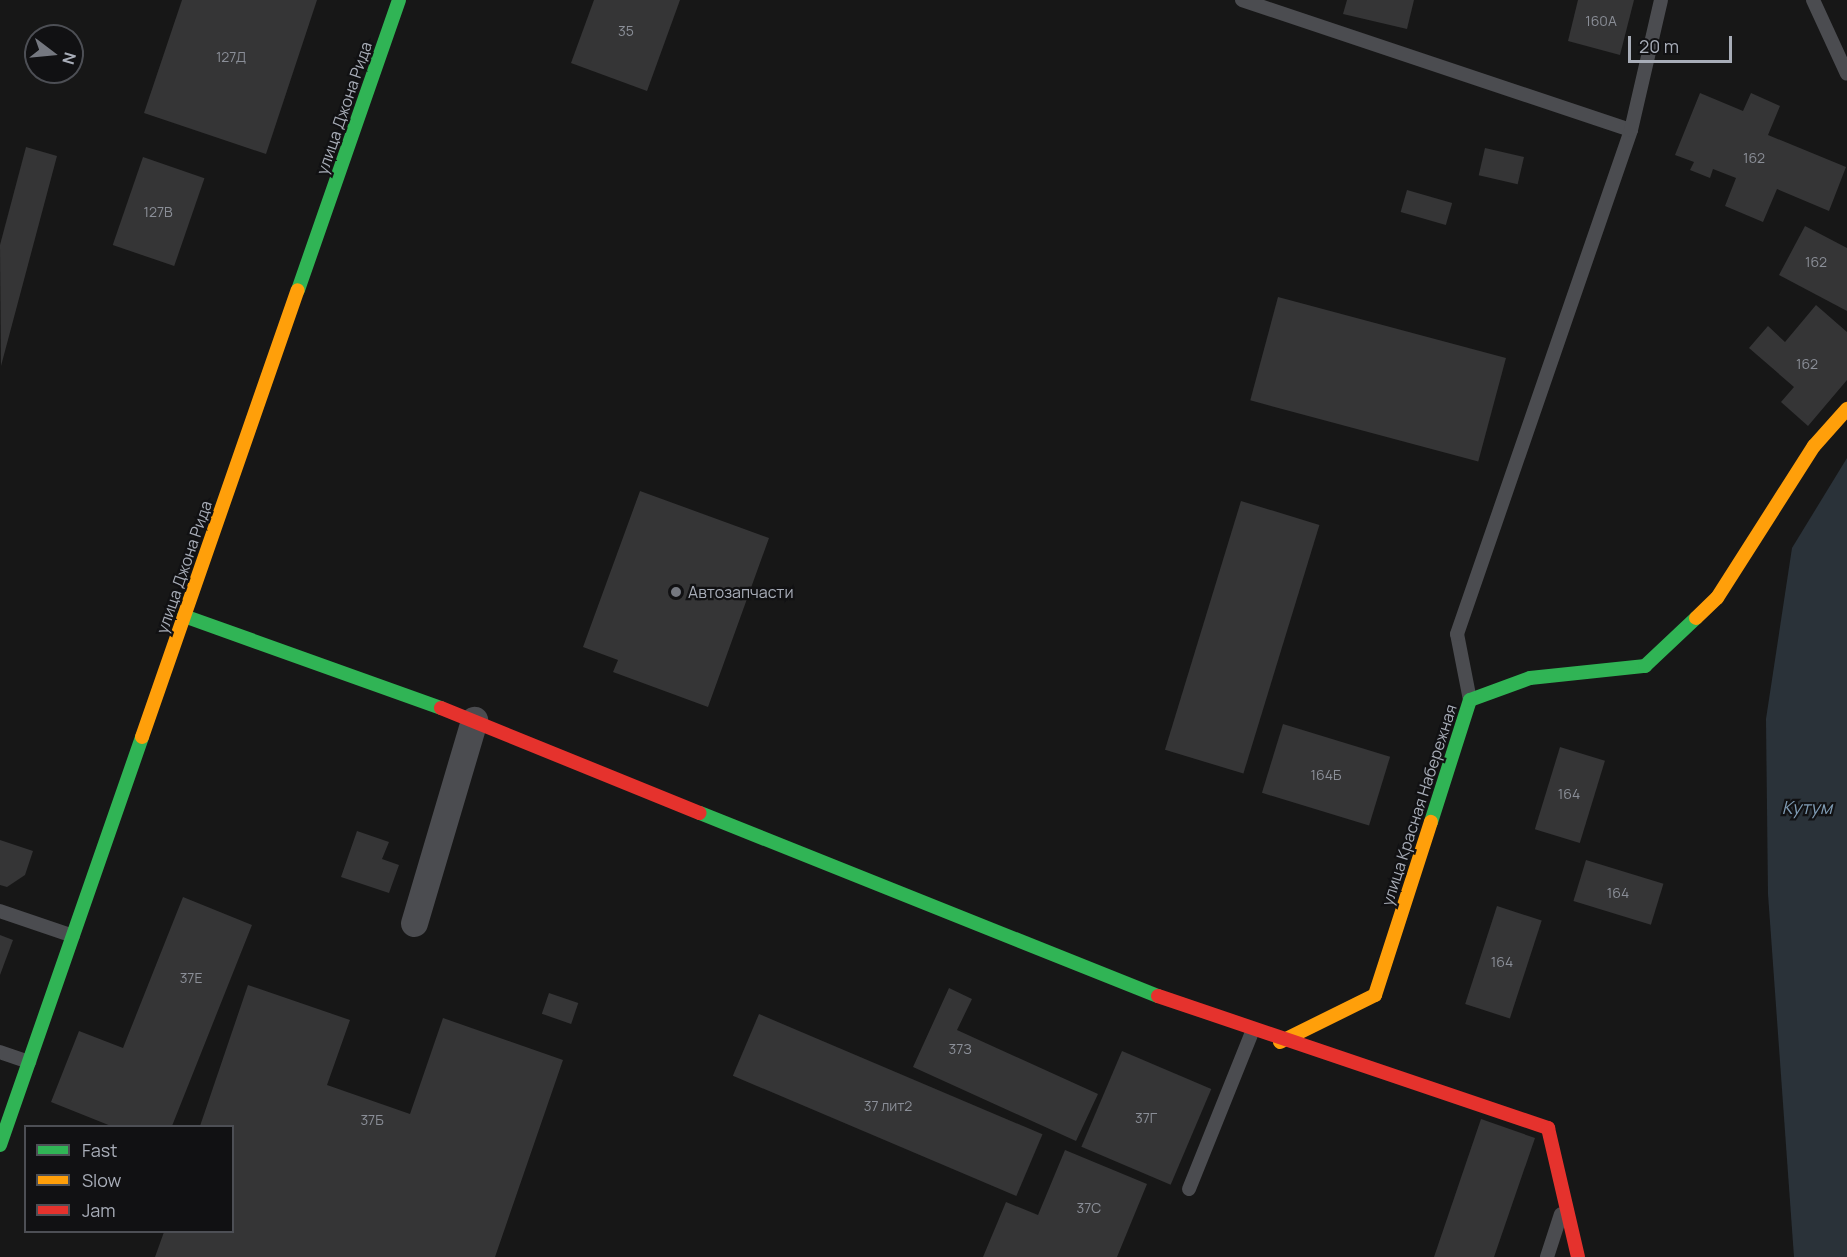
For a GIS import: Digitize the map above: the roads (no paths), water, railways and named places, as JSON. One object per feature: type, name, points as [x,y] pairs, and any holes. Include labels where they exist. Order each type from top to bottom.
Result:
[{"type":"street","name":"улица Джона Рида","points":[[0,1144],[399,0]]},
{"type":"street","name":"улица Красная Набережная","points":[[1280,1042],[1375,994],[1470,700],[1530,678],[1645,666],[1717,598],[1814,446],[1847,409]]},
{"type":"street","points":[[184,616],[474,720],[972,926],[1252,1032],[1548,1128],[1578,1257]]},
{"type":"street","points":[[414,922],[474,720]]},
{"type":"lane","points":[[1242,0],[1631,130]]},
{"type":"lane","points":[[1470,700],[1456,634],[1631,130],[1661,0]]},
{"type":"lane","points":[[1813,0],[1847,74]]},
{"type":"lane","points":[[0,911],[73,936]]},
{"type":"lane","points":[[1189,1189],[1252,1032]]},
{"type":"lane","points":[[0,1052],[29,1062]]},
{"type":"lane","points":[[1548,1257],[1564,1204]]},
{"type":"water","name":"Кутум","points":[[1847,458],[1847,1257],[1794,1257],[1768,894],[1766,719],[1792,548]]},
{"type":"place","name":"Автозапчасти","points":[[676,592]]}]
